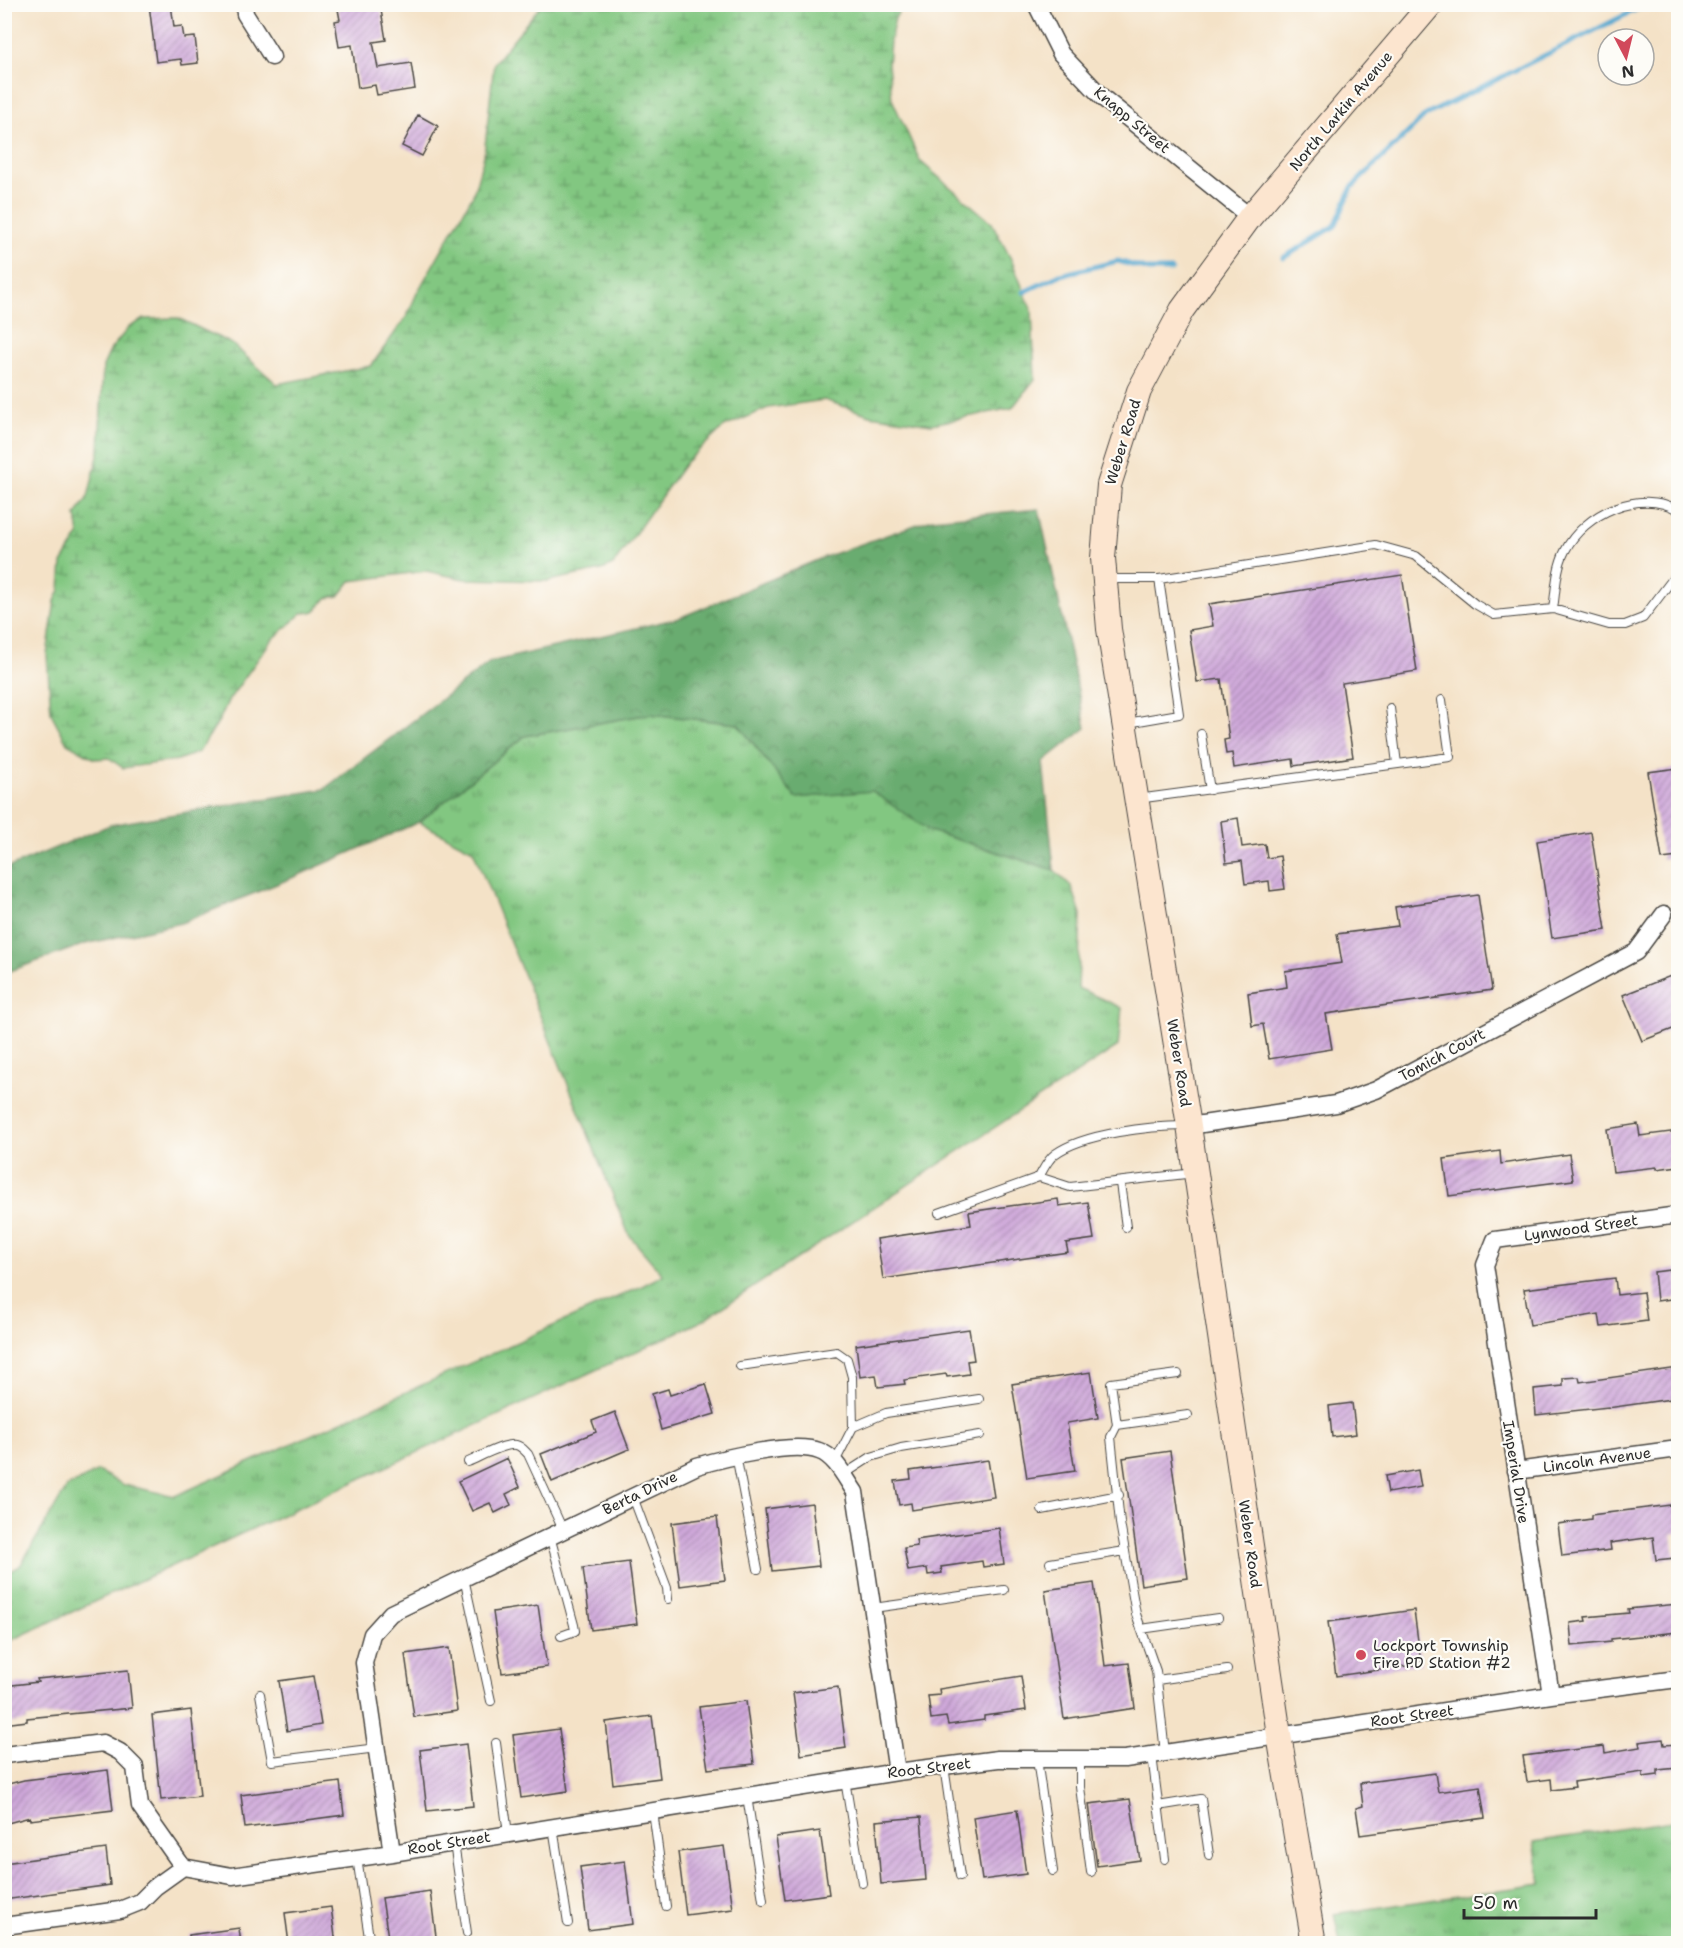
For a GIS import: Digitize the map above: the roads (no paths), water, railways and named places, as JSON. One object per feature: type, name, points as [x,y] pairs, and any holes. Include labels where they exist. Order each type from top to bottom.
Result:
[{"type":"main road","name":"North Larkin Avenue","points":[[1250,217],[1431,4]]},
{"type":"main road","name":"Weber Road","points":[[1250,217],[1182,310],[1139,391],[1109,485],[1102,558],[1109,628],[1189,1126],[1278,1735],[1314,1944]]},
{"type":"street","points":[[244,4],[245,14],[272,57]]},
{"type":"street","name":"Knapp Street","points":[[1036,4],[1061,54],[1103,98],[1250,217]]},
{"type":"street","name":"Tomich Court","points":[[1189,1126],[1336,1104],[1376,1090],[1636,952],[1665,914]]},
{"type":"street","name":"Lynwood Street","points":[[1490,1250],[1495,1240],[1678,1215]]},
{"type":"street","name":"Imperial Drive","points":[[1490,1250],[1485,1265],[1551,1695]]},
{"type":"street","name":"Berta Drive","points":[[392,1853],[364,1663],[372,1634],[391,1613],[697,1466],[736,1455],[793,1448],[820,1451],[839,1468]]},
{"type":"street","name":"Lincoln Avenue","points":[[1516,1471],[1678,1449]]},
{"type":"street","points":[[839,1468],[855,1492],[897,1772]]},
{"type":"street","name":"Root Street","points":[[183,1867],[232,1876],[392,1853],[897,1772],[998,1759],[1125,1759],[1678,1678]]},
{"type":"street","points":[[4,1755],[103,1743],[120,1752],[135,1767],[140,1806],[183,1867],[155,1887],[140,1902],[120,1910],[4,1926]]},
{"type":"lane","points":[[1553,609],[1560,563],[1566,549],[1582,529],[1606,511],[1630,502],[1651,500],[1668,504],[1678,510]]},
{"type":"lane","points":[[1104,579],[1159,579],[1376,545],[1416,556],[1475,604],[1494,615],[1553,609],[1609,625],[1625,625],[1643,618],[1678,572]]},
{"type":"lane","points":[[1125,723],[1179,714],[1159,579]]},
{"type":"lane","points":[[1137,799],[1450,757],[1442,700]]},
{"type":"lane","points":[[1389,708],[1397,764]]},
{"type":"lane","points":[[1201,734],[1210,790]]},
{"type":"lane","points":[[1039,1177],[1053,1155],[1083,1140],[1160,1126],[1189,1126]]},
{"type":"lane","points":[[939,1213],[1039,1177],[1070,1187],[1196,1173]]},
{"type":"lane","points":[[1120,1183],[1126,1227]]},
{"type":"lane","points":[[740,1365],[837,1352],[847,1359],[852,1377],[854,1427],[839,1468]]},
{"type":"lane","points":[[1164,1859],[1158,1806],[1156,1671],[1136,1614],[1125,1551],[1111,1437],[1117,1425],[1111,1383],[1179,1374]]},
{"type":"lane","points":[[854,1427],[886,1413],[979,1399]]},
{"type":"lane","points":[[1117,1425],[1188,1415]]},
{"type":"lane","points":[[839,1468],[901,1448],[980,1435]]},
{"type":"lane","points":[[468,1462],[508,1445],[517,1445],[528,1454],[556,1533],[574,1624],[575,1631],[561,1636]]},
{"type":"lane","points":[[736,1455],[758,1569]]},
{"type":"lane","points":[[1042,1510],[1119,1495]]},
{"type":"lane","points":[[633,1497],[667,1588],[668,1599]]},
{"type":"lane","points":[[1050,1563],[1125,1551]]},
{"type":"lane","points":[[464,1578],[491,1701]]},
{"type":"lane","points":[[873,1608],[1004,1590]]},
{"type":"lane","points":[[1141,1629],[1218,1618]]},
{"type":"lane","points":[[1157,1680],[1227,1670]]},
{"type":"lane","points":[[260,1694],[272,1761],[377,1748]]},
{"type":"lane","points":[[496,1743],[508,1834]]},
{"type":"lane","points":[[1037,1759],[1053,1871]]},
{"type":"lane","points":[[1080,1759],[1080,1787],[1091,1872]]},
{"type":"lane","points":[[944,1766],[960,1876]]},
{"type":"lane","points":[[845,1780],[862,1882]]},
{"type":"lane","points":[[747,1796],[763,1900]]},
{"type":"lane","points":[[1158,1806],[1201,1799],[1209,1855]]},
{"type":"lane","points":[[653,1811],[666,1906]]},
{"type":"lane","points":[[554,1827],[568,1923]]},
{"type":"lane","points":[[454,1843],[467,1932]]},
{"type":"lane","points":[[357,1858],[370,1944]]},
{"type":"waterway","points":[[1283,258],[1335,226],[1352,187],[1426,115],[1647,4]]},
{"type":"waterway","points":[[1024,292],[1060,275],[1118,261],[1149,270],[1172,270]]},
{"type":"place","name":"Lockport Township Fire PD Station #2","points":[[1361,1655]]}]
